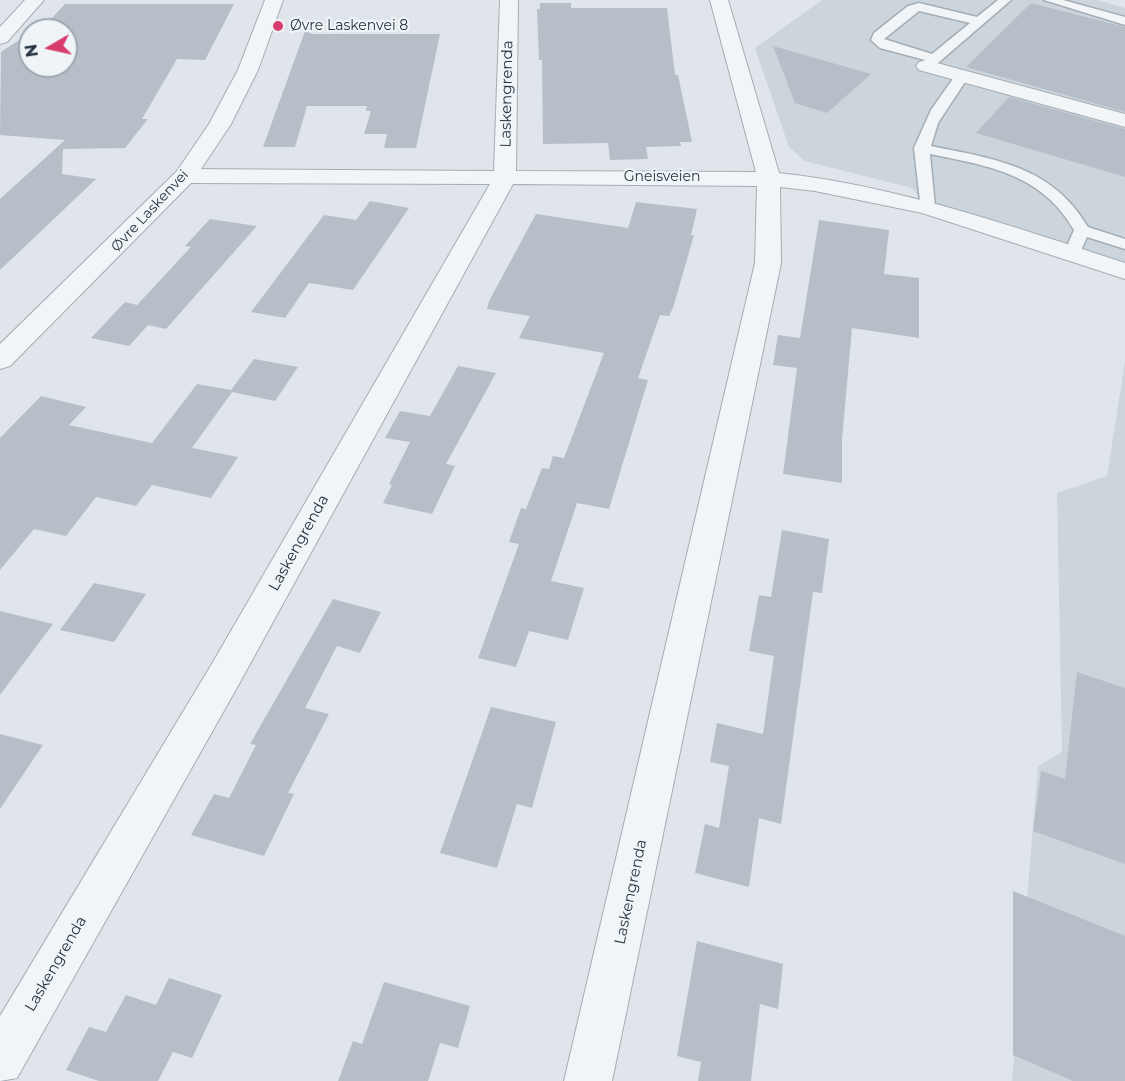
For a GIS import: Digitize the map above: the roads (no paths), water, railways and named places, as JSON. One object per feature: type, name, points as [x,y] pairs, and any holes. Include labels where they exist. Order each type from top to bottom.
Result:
[{"type":"street","points":[[0,38],[35,0]]},
{"type":"street","name":"Øvre Laskenvei","points":[[0,360],[185,176],[220,124],[243,79],[274,0]]},
{"type":"street","name":"Laskengrenda","points":[[0,1061],[226,673],[505,178],[509,0]]},
{"type":"street","name":"Laskengrenda","points":[[588,1081],[768,263],[768,179],[719,0]]},
{"type":"street","points":[[0,14],[23,14]]},
{"type":"street","points":[[930,62],[962,76],[1125,122]]},
{"type":"street","name":"Gneisveien","points":[[185,176],[505,178],[641,176],[768,179],[826,186],[927,207],[1125,271]]},
{"type":"lane","points":[[980,21],[920,7],[912,9],[878,36],[877,40],[930,62],[980,21],[1005,0]]},
{"type":"lane","points":[[1050,0],[1125,21]]},
{"type":"lane","points":[[927,207],[921,148],[930,120],[962,76]]},
{"type":"lane","points":[[921,148],[990,163],[1036,179],[1054,190],[1074,210],[1082,230],[1072,253]]},
{"type":"lane","points":[[1082,230],[1125,244]]},
{"type":"place","name":"Øvre Laskenvei 8","points":[[278,26]]}]
